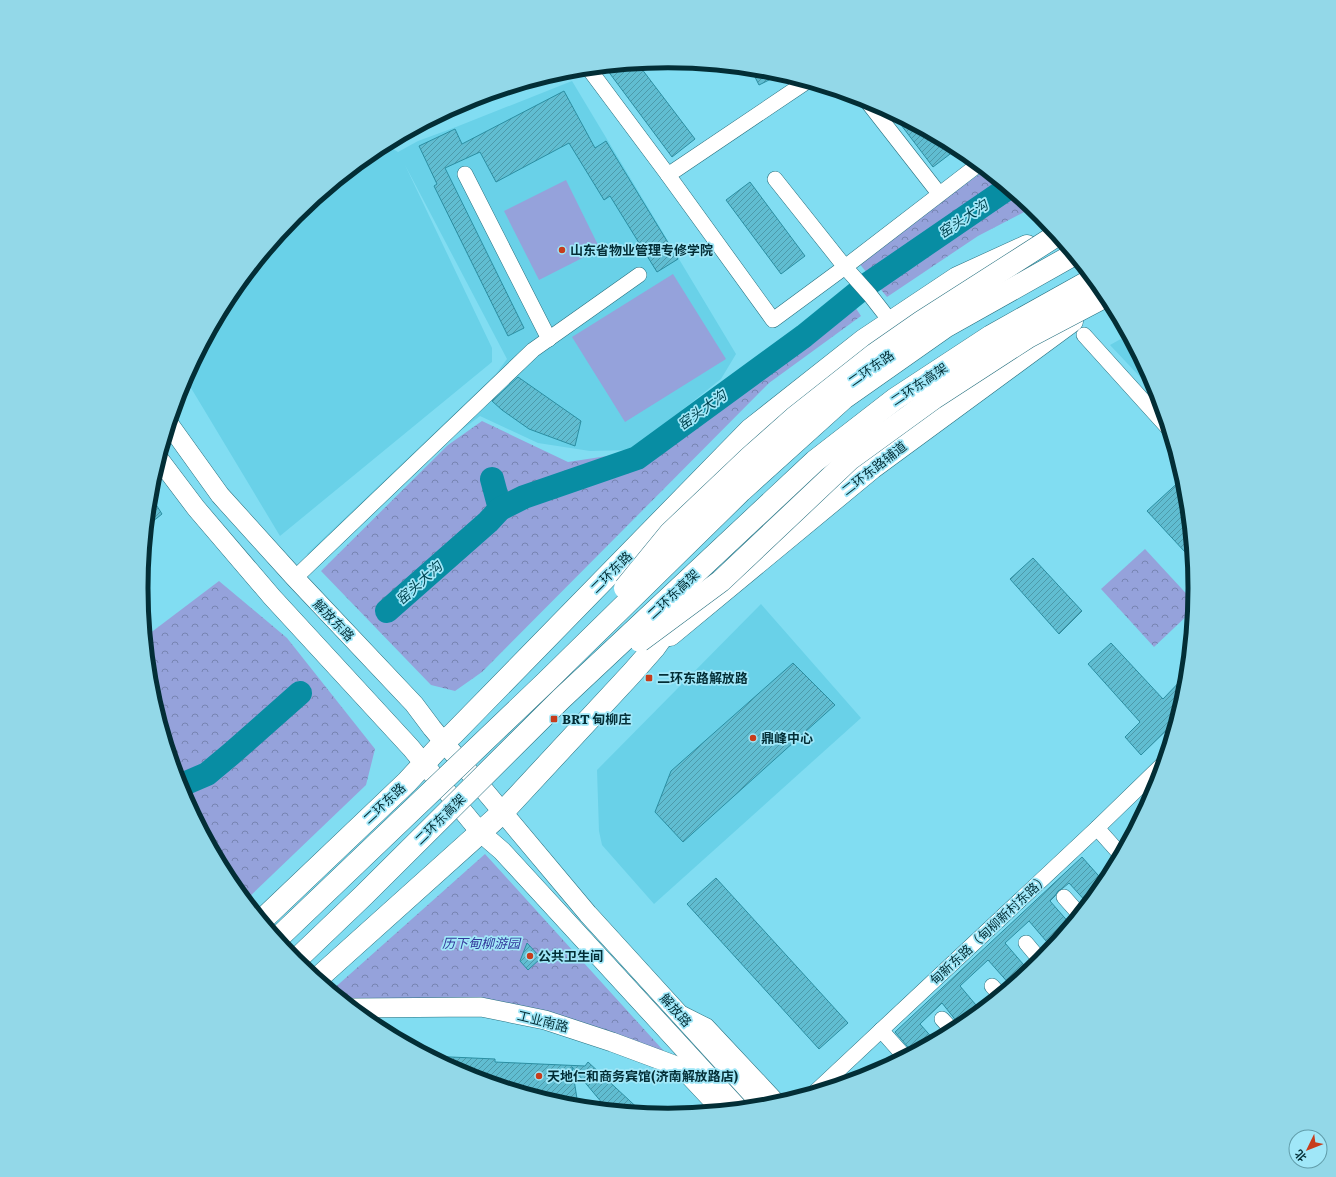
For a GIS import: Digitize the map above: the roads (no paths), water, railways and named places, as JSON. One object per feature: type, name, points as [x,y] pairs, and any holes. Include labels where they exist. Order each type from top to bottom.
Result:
[{"type":"highway","points":[[635,548],[750,430],[864,340],[886,317],[957,278],[1051,236]]},
{"type":"highway","points":[[546,682],[670,533],[750,457],[794,418],[875,354],[921,322],[1052,237]]},
{"type":"highway","name":"二环东路","points":[[265,917],[407,782],[444,742],[513,674],[635,548],[674,541],[843,388],[932,324],[1044,254],[1056,241]]},
{"type":"highway","name":"二环东高架","points":[[280,936],[546,682],[741,491],[844,398],[945,327],[1068,257]]},
{"type":"highway","name":"二环东高架","points":[[300,957],[561,699],[815,461],[896,399],[991,336],[1088,282]]},
{"type":"highway","points":[[320,976],[504,812],[654,648],[695,591],[876,426],[982,357],[1078,299],[1100,297]]},
{"type":"highway","points":[[561,699],[721,581],[850,459],[934,398],[1021,342],[1101,299]]},
{"type":"highway","name":"二环东路辅道","points":[[654,648],[872,468],[1101,299]]},
{"type":"main road","name":"解放东路","points":[[173,429],[220,495],[295,578],[414,704],[444,742],[504,812]]},
{"type":"main road","points":[[163,464],[196,508],[300,627],[411,748],[480,832]]},
{"type":"main road","name":"解放路","points":[[504,812],[509,820],[515,825],[588,914],[759,1101]]},
{"type":"main road","name":"解放路","points":[[480,832],[502,851],[573,928],[705,1078],[735,1105]]},
{"type":"main road","points":[[573,928],[588,914]]},
{"type":"main road","name":"工业南路","points":[[361,1008],[481,1007],[545,1020],[612,1042],[705,1078]]},
{"type":"main road","points":[[705,1078],[717,1106]]},
{"type":"street","points":[[592,73],[668,174],[773,320],[974,168]]},
{"type":"street","points":[[668,174],[801,85]]},
{"type":"street","points":[[875,112],[937,191]]},
{"type":"street","points":[[465,174],[548,339]]},
{"type":"street","points":[[775,179],[845,267],[870,295],[886,317]]},
{"type":"street","points":[[295,578],[533,350],[639,275]]},
{"type":"street","points":[[1084,335],[1161,420]]},
{"type":"street","name":"甸新东路（甸柳新村东路）","points":[[822,1085],[1097,828],[1155,771]]},
{"type":"street","points":[[1138,788],[1149,788]]},
{"type":"street","points":[[1097,828],[1118,851]]},
{"type":"street","points":[[1064,897],[1077,910]]},
{"type":"street","points":[[1026,943],[1037,956]]},
{"type":"street","points":[[676,1010],[707,1026],[775,1098]]},
{"type":"street","points":[[942,1019],[949,1026]]},
{"type":"street","points":[[880,1030],[901,1053]]},
{"type":"waterway","name":"窑头大沟","points":[[387,611],[488,522],[500,509],[524,497],[637,458],[804,336],[868,284],[1004,191]]},
{"type":"waterway","points":[[492,479],[500,509]]},
{"type":"waterway","name":"窑头大沟","points":[[185,783],[207,774],[300,693]]},
{"type":"place","name":"山东省物业管理专修学院","points":[[562,250]]},
{"type":"place","name":"二环东路解放路","points":[[649,678]]},
{"type":"place","name":"BRT 甸柳庄","points":[[554,719]]},
{"type":"place","name":"鼎峰中心","points":[[753,738]]},
{"type":"place","name":"公共卫生间","points":[[530,956]]},
{"type":"place","name":"天地仁和商务宾馆(济南解放路店)","points":[[539,1076]]},
{"type":"park label","name":"历下甸柳游园","points":[[481,943]]}]
